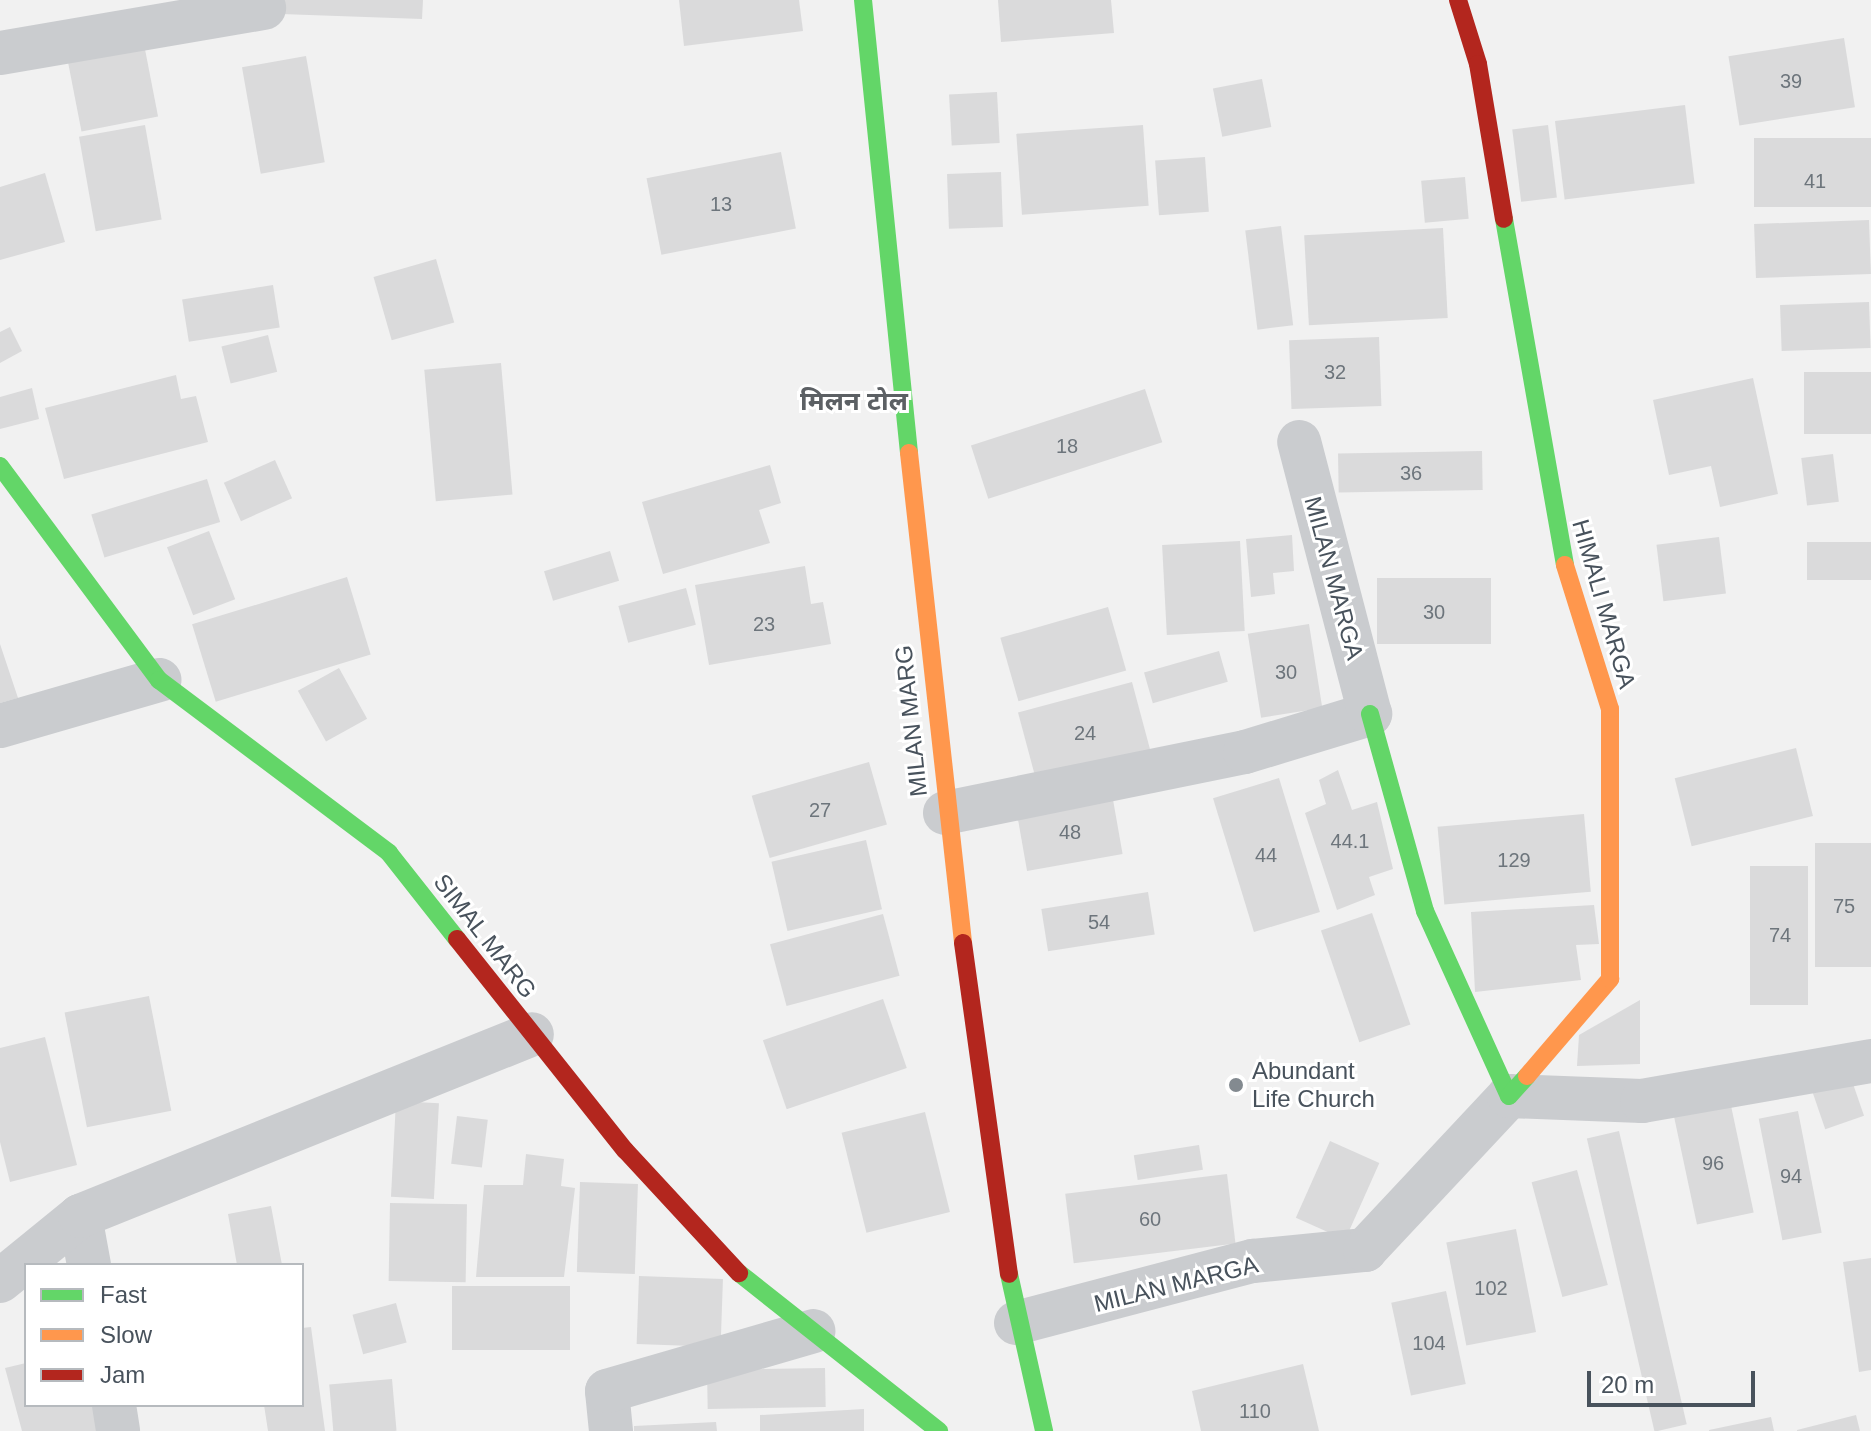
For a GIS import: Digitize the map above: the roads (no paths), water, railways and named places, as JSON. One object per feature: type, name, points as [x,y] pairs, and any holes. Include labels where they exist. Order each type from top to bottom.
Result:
[{"type":"street","name":"MILAN MARG","points":[[863,0],[945,813],[1016,1323],[1044,1431]]},
{"type":"street","name":"HIMALI MARGA","points":[[1458,0],[1478,64],[1558,544],[1610,709],[1610,979],[1509,1096]]},
{"type":"street","points":[[0,53],[264,8]]},
{"type":"street","name":"MILAN MARGA","points":[[1016,1323],[1253,1261],[1365,1250],[1509,1096],[1425,911],[1299,442]]},
{"type":"street","name":"SIMAL MARG","points":[[0,466],[159,680],[389,853],[532,1034],[728,1264],[939,1431]]},
{"type":"street","points":[[0,726],[159,680]]},
{"type":"street","points":[[945,813],[1245,752],[1370,714]]},
{"type":"street","points":[[0,1281],[80,1216],[532,1034]]},
{"type":"street","points":[[1509,1096],[1642,1101],[1871,1061]]},
{"type":"street","points":[[80,1216],[89,1263]]},
{"type":"street","points":[[611,1431],[607,1391],[813,1331]]},
{"type":"street","points":[[114,1407],[118,1431]]},
{"type":"place","name":"Abundant Life Church","points":[[1236,1085]]},
{"type":"district","name":"मिलन टोल","points":[[854,402]]}]
